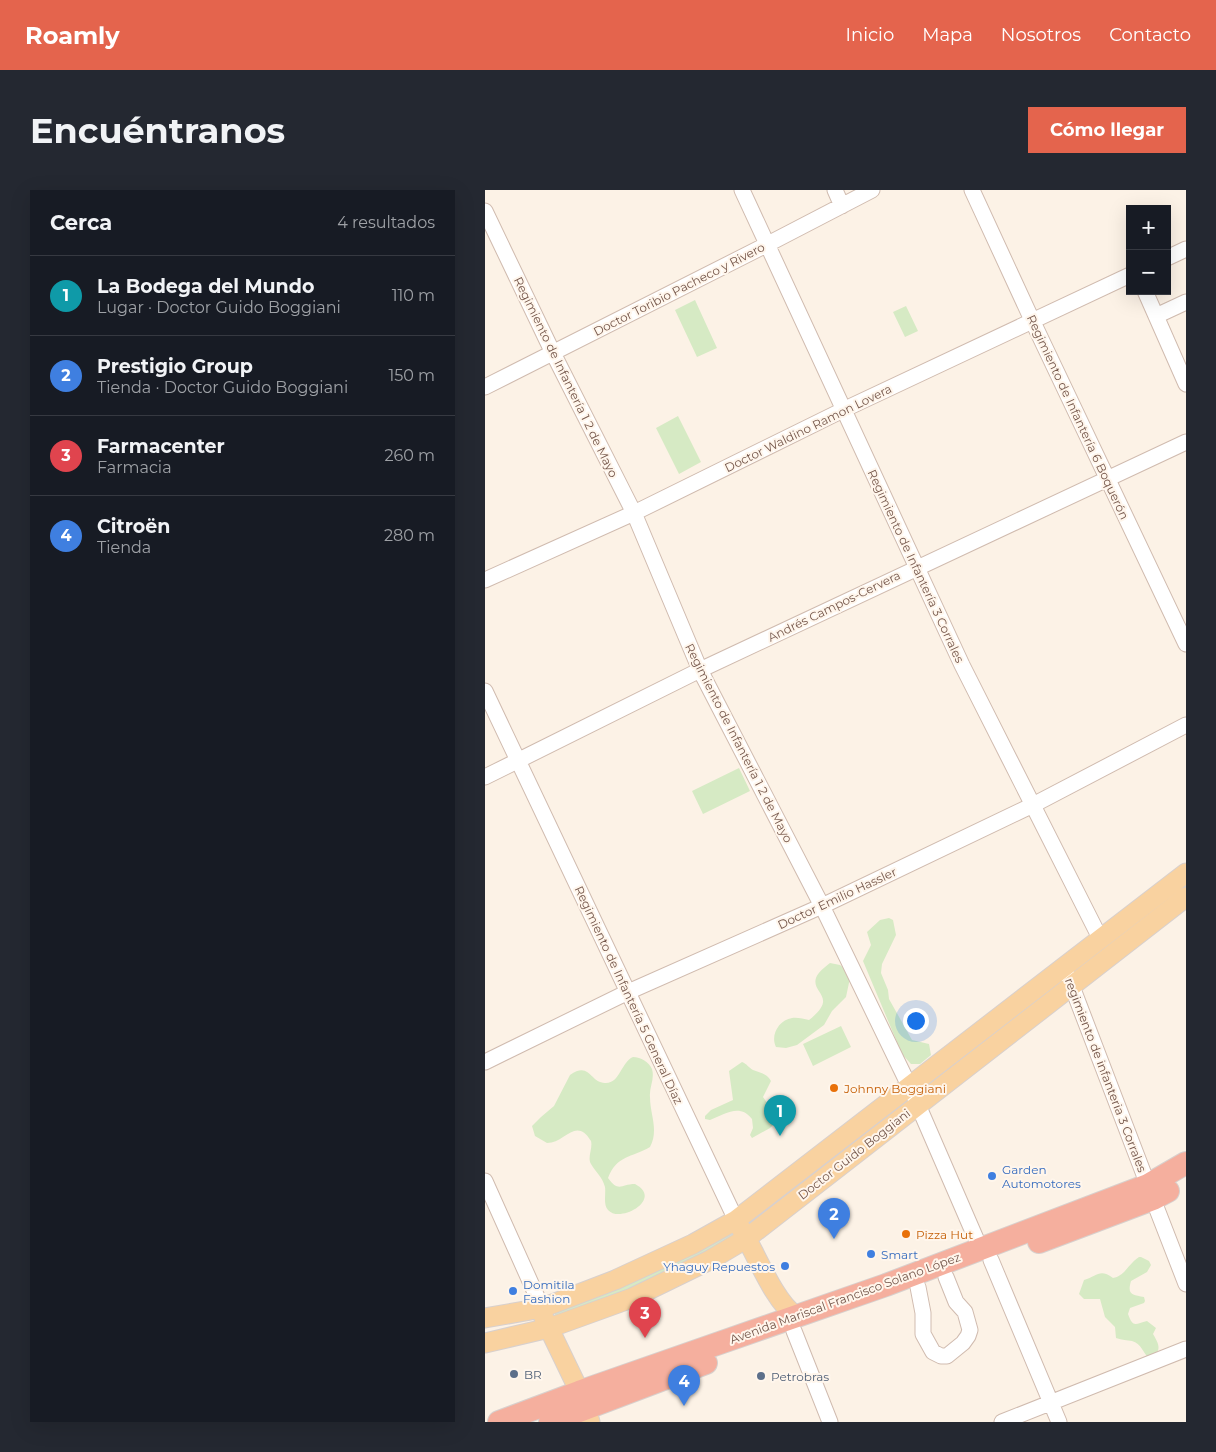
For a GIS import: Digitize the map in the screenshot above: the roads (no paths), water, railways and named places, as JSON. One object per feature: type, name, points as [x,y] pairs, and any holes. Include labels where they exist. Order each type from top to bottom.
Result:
[{"type":"highway","name":"Avenida Mariscal Francisco Solano López","points":[[1151,1192],[1186,1163]]},
{"type":"highway","name":"Avenida Mariscal Francisco Solano López","points":[[499,1422],[585,1406],[795,1324],[886,1285],[986,1254],[1151,1192],[1186,1181]]},
{"type":"highway","name":"Avenida Mariscal Francisco Solano López","points":[[550,1422],[771,1325],[795,1324],[918,1288],[946,1277],[986,1254]]},
{"type":"main road","name":"Doctor Guido Boggiani","points":[[485,1318],[542,1308],[652,1264],[736,1220],[1186,873]]},
{"type":"main road","name":"Doctor Guido Boggiani","points":[[485,1343],[549,1328],[632,1298],[710,1260],[747,1238],[1186,897]]},
{"type":"main road","name":"Regimiento de Infantería 5 General Díaz","points":[[736,1220],[795,1324]]},
{"type":"main road","points":[[771,1325],[777,1312],[778,1297]]},
{"type":"main road","points":[[542,1308],[549,1328],[585,1406]]},
{"type":"street","name":"Regimiento de Infantería 3 Corrales","points":[[742,190],[962,665],[1100,938]]},
{"type":"street","points":[[835,190],[842,206]]},
{"type":"street","name":"Doctor Toribio Pacheco y Rivero","points":[[485,387],[872,190]]},
{"type":"street","name":"Regimiento de Infantería 6 Boquerón","points":[[972,190],[1186,644]]},
{"type":"street","name":"Regimiento de Infantería 1 2 de Mayo","points":[[485,211],[553,353],[634,513],[701,670],[821,906],[909,1086],[986,1254],[1059,1422]]},
{"type":"street","points":[[1171,256],[1186,250]]},
{"type":"street","name":"Doctor Waldino Ramon Lovera","points":[[485,580],[634,513],[843,410],[1126,277]]},
{"type":"street","points":[[1147,295],[1186,384]]},
{"type":"street","points":[[1156,316],[1186,302]]},
{"type":"street","name":"Andrés Campos-Cervera","points":[[485,777],[701,670],[1186,442]]},
{"type":"street","name":"Regimiento de Infantería 5 General Díaz","points":[[485,691],[736,1220]]},
{"type":"street","name":"Doctor Emilio Hassler","points":[[485,1062],[628,992],[821,906],[1033,805],[1186,725]]},
{"type":"street","name":"regimiento de infanteria 3 Corrales","points":[[1065,966],[1186,1284]]},
{"type":"street","points":[[485,1180],[542,1308]]},
{"type":"street","points":[[918,1288],[923,1313],[923,1334],[933,1352],[941,1356],[947,1356],[963,1343],[970,1330],[965,1312],[956,1302],[946,1277]]},
{"type":"street","points":[[795,1324],[830,1422]]},
{"type":"street","points":[[1002,1422],[1186,1349]]},
{"type":"place","name":"Johnny Boggiani","points":[[834,1088]]},
{"type":"place","name":"La Bodega del Mundo","points":[[780,1136]]},
{"type":"place","name":"Garden Automotores","points":[[992,1176]]},
{"type":"place","name":"Pizza Hut","points":[[906,1234]]},
{"type":"place","name":"Prestigio Group","points":[[834,1239]]},
{"type":"place","name":"Smart","points":[[871,1254]]},
{"type":"place","name":"Yhaguy Repuestos","points":[[785,1266]]},
{"type":"place","name":"Domitila Fashion","points":[[513,1291]]},
{"type":"place","name":"Farmacenter","points":[[645,1338]]},
{"type":"place","name":"BR","points":[[514,1374]]},
{"type":"place","name":"Petrobras","points":[[761,1376]]},
{"type":"place","name":"Citroën","points":[[684,1406]]}]
